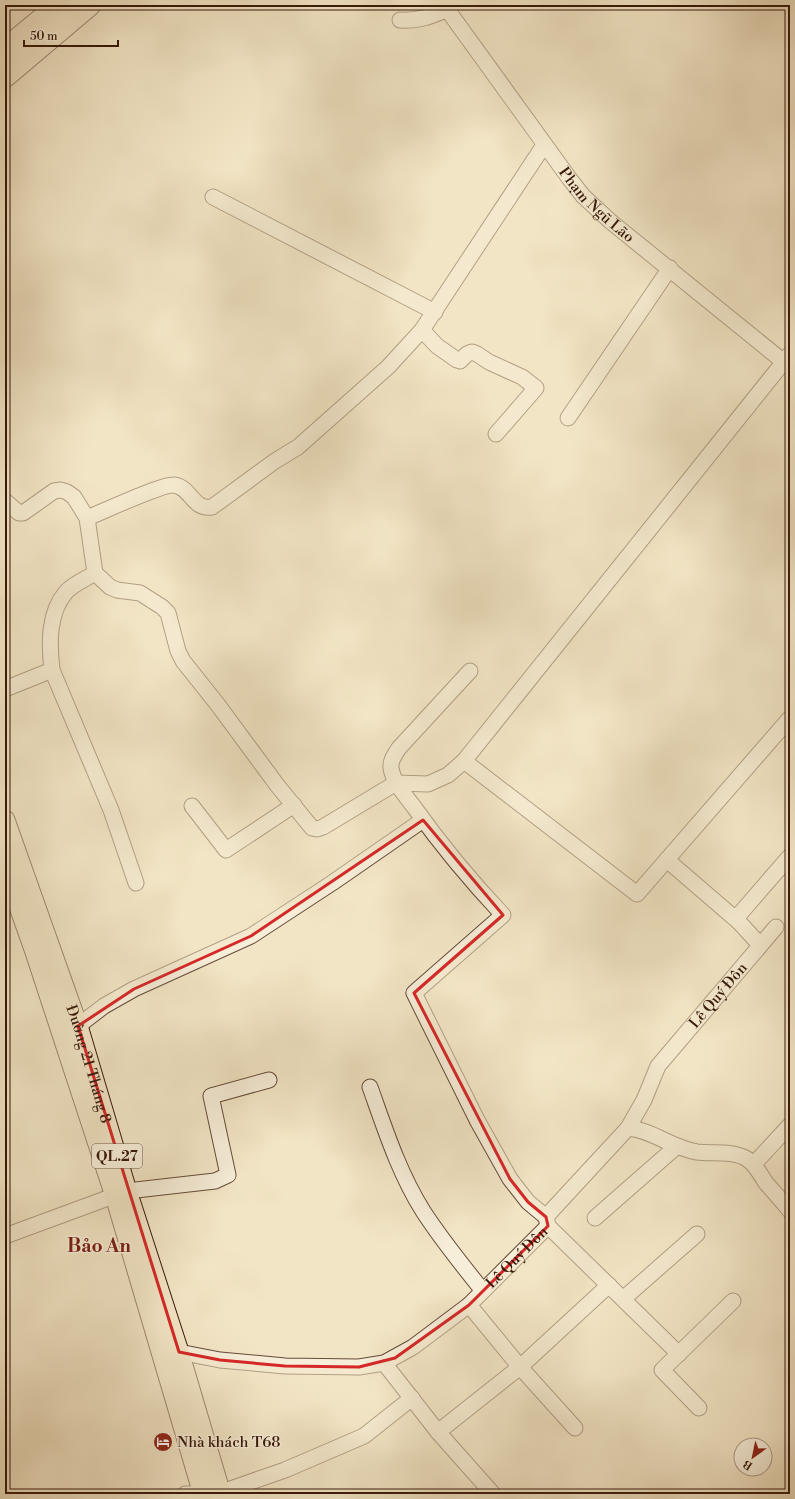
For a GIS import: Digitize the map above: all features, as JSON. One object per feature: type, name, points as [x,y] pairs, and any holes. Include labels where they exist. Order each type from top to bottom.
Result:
[{"type":"highway","points":[[5,50],[59,5]]},
{"type":"highway","points":[[5,76],[89,5]]},
{"type":"main road","name":"Đường 21 Tháng 8","points":[[5,820],[78,1026],[121,1193],[215,1494]]},
{"type":"main road","name":"Đường 21 Tháng 8","points":[[5,867],[179,1352],[215,1494]]},
{"type":"street","points":[[400,20],[413,21],[427,18],[445,7]]},
{"type":"street","name":"Phạm Ngũ Lão","points":[[445,7],[544,145],[583,196],[597,210],[788,361]]},
{"type":"street","points":[[87,518],[160,488],[173,485],[187,491],[199,506],[205,508],[212,507],[275,461],[298,447],[388,367],[422,330],[544,145]]},
{"type":"street","points":[[213,197],[435,312]]},
{"type":"street","points":[[568,418],[670,268]]},
{"type":"street","points":[[422,330],[438,346],[457,360],[460,361],[467,354],[472,352],[489,362],[522,377],[536,388],[496,434]]},
{"type":"street","points":[[5,501],[18,513],[23,513],[54,491],[61,490],[74,497],[87,518],[95,573],[110,587],[117,590],[140,593],[162,606],[168,613],[178,651],[183,661],[312,828],[317,830],[396,783],[428,784],[448,775],[464,761],[788,361]]},
{"type":"street","points":[[95,573],[67,591],[56,612],[50,630],[52,670],[110,810],[136,883]]},
{"type":"street","points":[[5,689],[52,670]]},
{"type":"street","points":[[470,671],[399,748],[393,757],[391,767],[396,783],[423,820],[476,886],[503,915],[414,993],[478,1120],[510,1179],[528,1202],[547,1222],[623,1300],[679,1354]]},
{"type":"street","points":[[464,761],[637,894],[790,718]]},
{"type":"street","points":[[192,806],[226,850],[294,805]]},
{"type":"street","points":[[78,1026],[104,1006],[134,989],[251,936],[332,884],[423,820]]},
{"type":"street","points":[[739,922],[738,916],[790,856]]},
{"type":"street","points":[[667,860],[739,922],[760,945]]},
{"type":"street","name":"Lê Quý Đôn","points":[[179,1352],[220,1360],[285,1366],[358,1367],[384,1363],[413,1347],[469,1305],[547,1222],[580,1179],[628,1128],[644,1100],[658,1066],[776,927]]},
{"type":"street","points":[[5,1236],[121,1193],[215,1181],[228,1175],[211,1096],[269,1080]]},
{"type":"street","points":[[370,1087],[396,1157],[422,1210],[455,1257],[483,1291]]},
{"type":"street","points":[[754,1164],[790,1125]]},
{"type":"street","points":[[628,1128],[639,1129],[677,1146],[695,1151],[727,1153],[746,1158],[754,1164],[766,1183],[790,1211]]},
{"type":"street","points":[[595,1218],[677,1146]]},
{"type":"street","points":[[623,1300],[698,1234]]},
{"type":"street","points":[[438,1432],[520,1367],[609,1285]]},
{"type":"street","points":[[699,1408],[662,1370],[733,1301]]},
{"type":"street","points":[[469,1305],[520,1367],[575,1428]]},
{"type":"street","points":[[384,1363],[438,1432],[493,1494]]},
{"type":"street","points":[[215,1494],[285,1470],[364,1436],[412,1398]]},
{"type":"street","points":[[185,1494],[191,1494]]},
{"type":"highlighted area","points":[[423,820],[503,915],[414,993],[510,1179],[528,1202],[546,1217],[548,1226],[469,1305],[395,1358],[359,1367],[285,1366],[220,1360],[179,1352],[78,1026],[134,989],[251,936]]},
{"type":"place","name":"Nhà khách T68","points":[[163,1442]]},
{"type":"district","name":"Bảo An","points":[[99,1245]]}]
